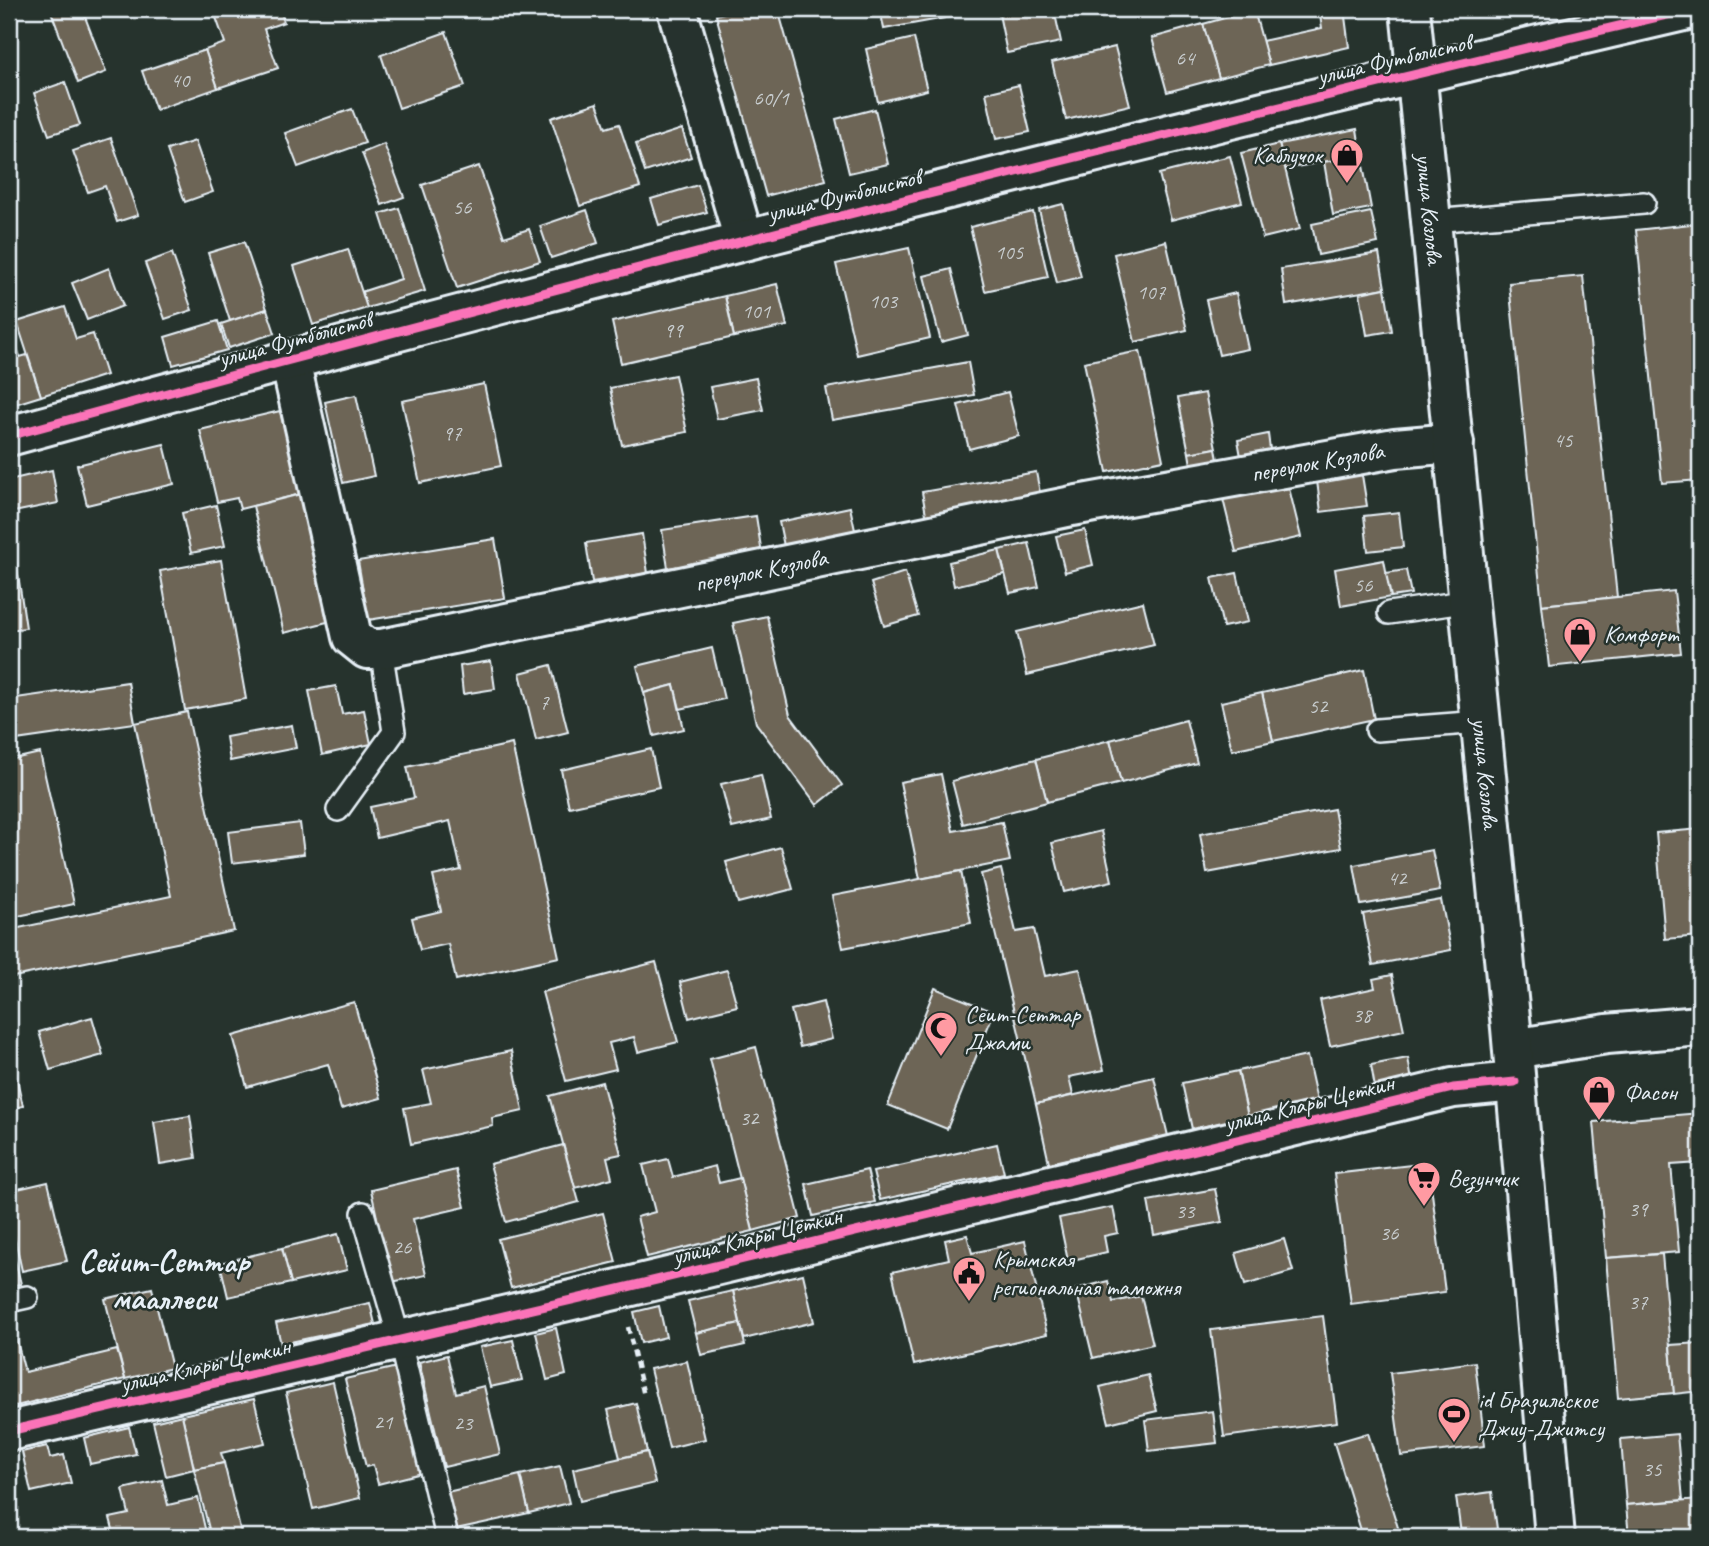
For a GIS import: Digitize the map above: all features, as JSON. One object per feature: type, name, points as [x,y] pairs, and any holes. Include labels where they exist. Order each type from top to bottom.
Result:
[{"type":"street","points":[[677,9],[744,240]]},
{"type":"street","name":"улица Козлова","points":[[1410,9],[1470,601],[1555,1537]]},
{"type":"street","name":"улица Футболистов","points":[[9,436],[744,240],[1418,72],[1692,9]]},
{"type":"street","points":[[290,360],[352,637],[367,649],[381,649]]},
{"type":"street","name":"переулок Козлова","points":[[381,649],[1032,514],[1395,448],[1454,443]]},
{"type":"street","name":"улица Клары Цеткин","points":[[9,1431],[399,1338],[619,1289],[1453,1087],[1606,1034],[1700,1026]]},
{"type":"lane","points":[[1433,221],[1644,203]]},
{"type":"lane","points":[[1389,613],[1470,601]]},
{"type":"lane","points":[[338,810],[394,732],[381,649]]},
{"type":"lane","points":[[1377,730],[1481,722]]},
{"type":"lane","points":[[363,1213],[399,1338],[447,1537]]},
{"type":"path","points":[[619,1289],[644,1396]]},
{"type":"building","points":[[50,9],[82,9],[106,72],[78,83]]},
{"type":"building","points":[[213,9],[280,9],[284,22],[264,29],[278,68],[218,88],[205,50],[225,43]]},
{"type":"building","points":[[741,9],[778,9],[826,180],[766,196],[716,15]]},
{"type":"building","points":[[880,9],[995,9],[884,29]]},
{"type":"building","points":[[1026,9],[1054,9],[1061,42],[1007,53],[999,14]]},
{"type":"building","points":[[1319,9],[1344,9],[1349,47],[1269,65],[1262,41],[1322,28]]},
{"type":"building","points":[[1476,9],[1528,9],[1477,16]]},
{"type":"building","points":[[1254,10],[1269,65],[1219,78],[1203,24]]},
{"type":"building","points":[[1203,24],[1219,78],[1167,92],[1152,38]]},
{"type":"building","points":[[446,32],[465,86],[399,108],[381,55]]},
{"type":"building","points":[[914,38],[927,90],[878,102],[866,49]]},
{"type":"building","points":[[1115,47],[1130,105],[1066,120],[1052,62]]},
{"type":"building","points":[[205,50],[218,88],[156,110],[142,71]]},
{"type":"building","points":[[65,82],[80,125],[49,135],[34,93]]},
{"type":"building","points":[[1019,85],[1030,132],[996,139],[986,93]]},
{"type":"building","points":[[597,103],[606,128],[619,124],[640,187],[580,206],[551,118]]},
{"type":"building","points":[[352,109],[365,143],[298,167],[285,133]]},
{"type":"building","points":[[875,109],[888,164],[849,173],[836,119]]},
{"type":"building","points":[[682,129],[691,157],[645,172],[636,144]]},
{"type":"building","points":[[1357,129],[1361,155],[1285,169],[1279,144]]},
{"type":"building","points":[[111,138],[138,215],[117,222],[105,186],[88,192],[73,151]]},
{"type":"building","points":[[195,141],[213,192],[185,202],[167,150]]},
{"type":"building","points":[[384,144],[404,197],[382,205],[362,153]]},
{"type":"building","points":[[1279,144],[1300,229],[1263,238],[1241,153]]},
{"type":"building","name":"Каблучок","points":[[1361,155],[1371,208],[1333,215],[1324,162]]},
{"type":"building","points":[[1230,156],[1242,202],[1171,220],[1159,174]]},
{"type":"building","points":[[479,166],[504,237],[529,229],[540,261],[457,288],[422,185]]},
{"type":"building","points":[[698,185],[707,212],[659,225],[651,199]]},
{"type":"building","points":[[1063,204],[1081,277],[1057,283],[1039,210]]},
{"type":"building","points":[[399,208],[425,291],[367,308],[361,292],[401,279],[380,214]]},
{"type":"building","points":[[587,210],[598,243],[551,258],[540,226]]},
{"type":"building","points":[[1033,212],[1048,277],[985,291],[970,227]]},
{"type":"building","points":[[1371,212],[1378,243],[1318,255],[1312,224]]},
{"type":"building","points":[[1700,223],[1700,480],[1662,483],[1636,230]]},
{"type":"building","points":[[1166,241],[1187,330],[1135,342],[1114,254]]},
{"type":"building","points":[[244,242],[267,309],[230,321],[208,253]]},
{"type":"building","points":[[909,248],[930,338],[857,355],[836,264]]},
{"type":"building","points":[[348,249],[367,308],[313,325],[294,266]]},
{"type":"building","points":[[172,253],[192,310],[165,319],[145,263]]},
{"type":"building","points":[[1379,253],[1385,288],[1286,305],[1281,269]]},
{"type":"building","points":[[109,268],[123,306],[87,320],[72,283]]},
{"type":"building","points":[[951,269],[968,335],[941,342],[924,276]]},
{"type":"building","points":[[1583,276],[1617,597],[1542,605],[1509,283]]},
{"type":"building","points":[[777,284],[787,326],[734,337],[725,296]]},
{"type":"building","points":[[1385,288],[1392,331],[1367,335],[1360,293]]},
{"type":"building","points":[[1236,293],[1248,349],[1219,355],[1206,300]]},
{"type":"building","points":[[725,296],[734,337],[621,363],[612,322]]},
{"type":"building","points":[[65,307],[76,339],[93,334],[106,375],[41,396],[17,322]]},
{"type":"building","points":[[267,309],[275,333],[229,348],[221,324]]},
{"type":"building","points":[[9,321],[20,357],[27,355],[41,396],[9,406]]},
{"type":"building","points":[[218,321],[227,350],[173,365],[165,337]]},
{"type":"building","points":[[1140,351],[1163,460],[1107,472],[1084,362]]},
{"type":"building","points":[[968,362],[974,395],[832,420],[826,388]]},
{"type":"building","points":[[675,375],[687,432],[622,445],[610,388]]},
{"type":"building","points":[[756,378],[763,410],[717,419],[710,387]]},
{"type":"building","points":[[484,384],[501,466],[420,483],[402,401]]},
{"type":"building","points":[[1008,392],[1019,436],[969,449],[958,405]]},
{"type":"building","points":[[1205,393],[1216,448],[1189,453],[1178,398]]},
{"type":"building","points":[[356,395],[374,476],[343,483],[325,402]]},
{"type":"building","points":[[280,411],[301,494],[240,509],[237,498],[217,502],[200,430]]},
{"type":"building","points":[[1268,434],[1271,457],[1242,462],[1238,440]]},
{"type":"building","points":[[164,444],[174,484],[87,505],[77,465]]},
{"type":"building","points":[[1216,448],[1219,466],[1192,471],[1189,453]]},
{"type":"building","points":[[52,470],[58,503],[9,513],[9,480]]},
{"type":"building","points":[[1036,472],[1041,498],[927,520],[922,492]]},
{"type":"building","points":[[1362,475],[1367,506],[1321,512],[1317,481]]},
{"type":"building","points":[[1288,484],[1301,537],[1236,552],[1223,499]]},
{"type":"building","points":[[301,494],[331,621],[284,633],[253,506]]},
{"type":"building","points":[[216,505],[225,546],[191,553],[182,513]]},
{"type":"building","points":[[850,507],[855,530],[784,546],[779,522]]},
{"type":"building","points":[[1399,512],[1403,547],[1368,551],[1364,516]]},
{"type":"building","points":[[756,516],[762,554],[668,568],[662,530]]},
{"type":"building","points":[[1085,530],[1093,565],[1065,572],[1056,536]]},
{"type":"building","points":[[642,534],[648,573],[592,582],[586,543]]},
{"type":"building","points":[[495,539],[505,598],[368,620],[358,561]]},
{"type":"building","points":[[1029,543],[1039,587],[1010,593],[999,550]]},
{"type":"building","points":[[999,550],[1005,574],[954,586],[949,562]]},
{"type":"building","points":[[221,560],[246,699],[185,710],[160,571]]},
{"type":"building","points":[[1384,560],[1391,597],[1341,606],[1335,569]]},
{"type":"building","points":[[16,561],[26,628],[9,630],[9,562]]},
{"type":"building","points":[[1406,570],[1411,594],[1391,597],[1386,573]]},
{"type":"building","points":[[905,572],[918,616],[884,626],[871,583]]},
{"type":"building","points":[[1237,573],[1248,622],[1223,627],[1212,578]]},
{"type":"building","points":[[1674,591],[1681,653],[1549,667],[1542,605]]},
{"type":"building","points":[[1143,602],[1154,645],[1027,675],[1017,632]]},
{"type":"building","points":[[767,616],[790,715],[842,785],[817,805],[756,723],[733,623]]},
{"type":"building","points":[[712,648],[724,699],[680,709],[674,685],[644,693],[637,666]]},
{"type":"building","points":[[491,661],[495,689],[463,694],[460,666]]},
{"type":"building","points":[[551,665],[568,732],[536,740],[520,673]]},
{"type":"building","points":[[1364,670],[1374,719],[1273,741],[1262,693]]},
{"type":"building","points":[[128,682],[135,723],[9,741],[9,699]]},
{"type":"building","points":[[674,685],[684,729],[654,736],[644,693]]},
{"type":"building","points":[[336,686],[342,714],[364,710],[371,744],[322,755],[309,691]]},
{"type":"building","points":[[1262,693],[1273,741],[1232,750],[1221,702]]},
{"type":"building","points":[[187,712],[234,931],[9,978],[9,930],[171,896],[135,723]]},
{"type":"building","points":[[1186,720],[1197,763],[1121,783],[1110,740]]},
{"type":"building","points":[[292,725],[296,748],[230,761],[226,737]]},
{"type":"building","points":[[1110,740],[1121,783],[1047,802],[1036,759]]},
{"type":"building","points":[[512,744],[559,957],[456,980],[448,944],[420,950],[412,918],[441,911],[433,876],[461,870],[450,821],[377,838],[370,807],[414,798],[407,767]]},
{"type":"building","points":[[651,749],[659,787],[569,807],[561,770]]},
{"type":"building","points":[[40,753],[74,904],[9,918],[9,760]]},
{"type":"building","points":[[1036,759],[1047,802],[963,824],[952,781]]},
{"type":"building","points":[[941,774],[953,831],[1002,822],[1010,861],[920,879],[900,782]]},
{"type":"building","points":[[761,775],[771,819],[732,828],[721,784]]},
{"type":"building","points":[[1334,809],[1341,848],[1207,873],[1200,834]]},
{"type":"building","points":[[300,823],[304,854],[232,863],[228,832]]},
{"type":"building","points":[[1700,829],[1700,936],[1665,939],[1656,833]]},
{"type":"building","points":[[1101,831],[1112,881],[1064,892],[1052,843]]},
{"type":"building","points":[[781,847],[793,889],[738,903],[726,862]]},
{"type":"building","points":[[1432,850],[1440,891],[1361,905],[1354,865]]},
{"type":"building","points":[[1001,869],[1016,932],[1034,929],[1045,976],[1080,969],[1104,1070],[1069,1077],[1073,1095],[1036,1104],[981,874]]},
{"type":"building","points":[[961,871],[971,923],[843,948],[832,896]]},
{"type":"building","points":[[1441,900],[1451,950],[1373,965],[1363,914]]},
{"type":"building","points":[[656,962],[678,1042],[638,1052],[634,1037],[609,1043],[616,1069],[566,1081],[542,992]]},
{"type":"building","points":[[727,970],[737,1006],[689,1018],[680,982]]},
{"type":"building","points":[[1392,975],[1404,1030],[1330,1046],[1320,1000],[1375,988],[1373,979]]},
{"type":"building","name":"Сеит-Сеттар Джами","points":[[935,988],[994,1012],[947,1129],[888,1105]]},
{"type":"building","points":[[354,1002],[381,1098],[341,1109],[328,1064],[247,1087],[233,1036]]},
{"type":"building","points":[[823,1002],[832,1039],[800,1047],[791,1010]]},
{"type":"building","points":[[92,1017],[103,1055],[50,1070],[39,1032]]},
{"type":"building","points":[[9,1045],[23,1106],[9,1109]]},
{"type":"building","points":[[756,1047],[800,1218],[753,1231],[710,1059]]},
{"type":"building","points":[[511,1051],[523,1111],[492,1118],[493,1126],[411,1144],[404,1108],[431,1103],[423,1070]]},
{"type":"building","points":[[1307,1056],[1317,1101],[1248,1117],[1238,1071]]},
{"type":"building","points":[[1408,1058],[1412,1081],[1375,1088],[1371,1065]]},
{"type":"building","points":[[1238,1071],[1248,1117],[1192,1129],[1182,1083]]},
{"type":"building","points":[[1154,1077],[1168,1136],[1049,1163],[1036,1104]]},
{"type":"building","points":[[602,1082],[621,1154],[607,1157],[612,1178],[575,1188],[550,1096]]},
{"type":"building","points":[[1700,1113],[1700,1163],[1671,1165],[1679,1252],[1606,1258],[1594,1122]]},
{"type":"building","points":[[190,1116],[196,1158],[160,1164],[154,1122]]},
{"type":"building","points":[[997,1144],[1004,1173],[880,1200],[873,1172]]},
{"type":"building","points":[[563,1145],[579,1202],[506,1222],[490,1164]]},
{"type":"building","points":[[668,1159],[673,1177],[715,1166],[719,1183],[740,1178],[753,1231],[647,1257],[637,1217],[655,1212],[643,1165]]},
{"type":"building","points":[[1428,1163],[1445,1292],[1351,1304],[1334,1174]]},
{"type":"building","points":[[456,1170],[465,1207],[413,1219],[426,1275],[391,1282],[371,1190]]},
{"type":"building","points":[[867,1170],[875,1202],[813,1216],[806,1184]]},
{"type":"building","points":[[48,1182],[67,1261],[22,1271],[9,1211],[9,1191]]},
{"type":"building","points":[[1215,1189],[1222,1222],[1154,1235],[1148,1201]]},
{"type":"building","points":[[1113,1207],[1118,1233],[1104,1236],[1107,1252],[1068,1261],[1059,1218]]},
{"type":"building","points":[[603,1213],[616,1262],[511,1288],[498,1239]]},
{"type":"building","points":[[338,1234],[347,1270],[291,1283],[282,1248]]},
{"type":"building","name":"Крымская региональная таможня","points":[[967,1235],[972,1253],[1025,1241],[1047,1334],[914,1365],[892,1272],[949,1259],[945,1240]]},
{"type":"building","points":[[9,1236],[21,1284],[9,1286]]},
{"type":"building","points":[[1284,1239],[1293,1271],[1245,1285],[1236,1253]]},
{"type":"building","points":[[282,1248],[291,1283],[228,1297],[220,1263]]},
{"type":"building","points":[[1662,1254],[1674,1393],[1618,1398],[1606,1258]]},
{"type":"building","points":[[803,1274],[814,1322],[744,1339],[733,1291]]},
{"type":"building","points":[[1108,1281],[1113,1302],[1141,1296],[1153,1344],[1093,1358],[1076,1289]]},
{"type":"building","points":[[152,1288],[172,1368],[125,1379],[105,1299]]},
{"type":"building","points":[[733,1291],[740,1323],[696,1333],[688,1301]]},
{"type":"building","points":[[370,1303],[375,1324],[281,1344],[276,1323]]},
{"type":"building","points":[[659,1306],[666,1337],[641,1343],[634,1312]]},
{"type":"building","points":[[9,1311],[25,1372],[117,1350],[125,1379],[16,1406],[9,1403]]},
{"type":"building","points":[[1323,1316],[1337,1422],[1224,1437],[1211,1330]]},
{"type":"building","points":[[740,1323],[745,1345],[701,1355],[696,1333]]},
{"type":"building","points":[[556,1328],[566,1375],[547,1380],[536,1333]]},
{"type":"building","points":[[513,1340],[522,1380],[490,1387],[480,1347]]},
{"type":"building","points":[[1700,1343],[1700,1391],[1674,1394],[1670,1345]]},
{"type":"building","points":[[447,1355],[456,1393],[484,1386],[500,1454],[444,1467],[419,1362]]},
{"type":"building","points":[[687,1361],[705,1439],[669,1448],[650,1369]]},
{"type":"building","points":[[1475,1362],[1485,1446],[1401,1456],[1390,1373]]},
{"type":"building","points":[[397,1367],[422,1473],[378,1484],[373,1465],[366,1467],[345,1379]]},
{"type":"building","points":[[1148,1375],[1157,1411],[1109,1423],[1100,1387]]},
{"type":"building","points":[[333,1382],[360,1498],[313,1509],[286,1393]]},
{"type":"building","points":[[254,1399],[265,1443],[221,1453],[224,1463],[194,1469],[182,1415]]},
{"type":"building","points":[[636,1403],[647,1452],[620,1458],[608,1410]]},
{"type":"building","points":[[1213,1411],[1217,1443],[1149,1451],[1145,1420]]},
{"type":"building","points":[[182,1415],[194,1469],[166,1476],[153,1422]]},
{"type":"building","points":[[129,1427],[136,1454],[90,1464],[84,1438]]},
{"type":"building","points":[[1368,1433],[1401,1537],[1363,1537],[1334,1443]]},
{"type":"building","points":[[1677,1434],[1683,1500],[1626,1505],[1621,1439]]},
{"type":"building","points":[[47,1446],[50,1458],[64,1455],[71,1483],[31,1492],[22,1452]]},
{"type":"building","points":[[647,1452],[655,1483],[580,1501],[573,1469]]},
{"type":"building","points":[[224,1463],[242,1537],[211,1537],[194,1469]]},
{"type":"building","points":[[560,1466],[569,1503],[529,1513],[520,1475]]},
{"type":"building","points":[[520,1475],[529,1513],[456,1529],[447,1492]]},
{"type":"building","points":[[162,1480],[168,1505],[198,1498],[207,1537],[115,1537],[110,1518],[129,1514],[123,1489]]},
{"type":"building","points":[[1492,1492],[1497,1529],[1461,1534],[1456,1497]]},
{"type":"building","points":[[1700,1499],[1700,1537],[1629,1537],[1626,1505]]},
{"type":"building","points":[[312,1529],[314,1537],[277,1537]]},
{"type":"cycle path","points":[[9,436],[848,214],[1270,109],[1692,9]]},
{"type":"cycle path","points":[[9,1431],[619,1289],[1453,1088],[1515,1082]]},
{"type":"place","name":"Каблучок","points":[[1347,185]]},
{"type":"place","name":"Комфорт","points":[[1580,664]]},
{"type":"place","name":"Сеит-Сеттар Джами","points":[[941,1058]]},
{"type":"place","name":"Фасон","points":[[1599,1122]]},
{"type":"place","name":"Везунчик","points":[[1424,1208]]},
{"type":"place","name":"Крымская региональная таможня","points":[[969,1303]]},
{"type":"place","name":"id Бразильское Джиу-Джитсу","points":[[1454,1444]]},
{"type":"district","name":"Сейит-Сеттар мааллеси","points":[[164,1280]]}]
